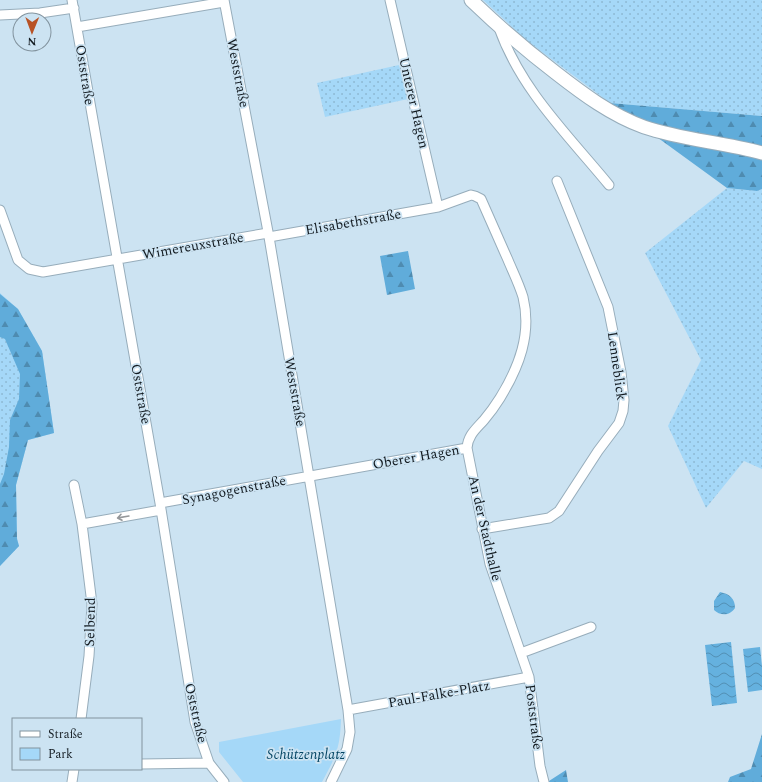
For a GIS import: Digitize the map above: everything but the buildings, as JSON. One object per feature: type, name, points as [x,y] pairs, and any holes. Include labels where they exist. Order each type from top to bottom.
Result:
[{"type":"street","name":"Unterer Hagen","points":[[390,0],[438,207]]},
{"type":"street","points":[[471,0],[499,28],[588,98],[621,117],[660,132],[762,153]]},
{"type":"street","points":[[77,27],[224,1]]},
{"type":"street","name":"Weststraße","points":[[224,1],[268,235],[348,710],[350,732],[347,749],[331,782]]},
{"type":"street","points":[[0,15],[40,13],[73,4]]},
{"type":"street","name":"Oststraße","points":[[73,4],[161,507],[195,722],[210,763],[224,782]]},
{"type":"street","points":[[499,28],[509,52],[538,100],[553,121],[609,185]]},
{"type":"street","name":"Lenneblick","points":[[482,529],[550,518],[559,511],[598,451],[619,423],[623,411],[624,400],[621,372],[608,307],[557,181]]},
{"type":"street","name":"Oberer Hagen","points":[[309,476],[467,448],[467,443],[471,434],[498,402],[518,365],[525,340],[526,314],[522,296],[481,199],[471,196],[438,207]]},
{"type":"street","name":"Elisabethstraße","points":[[268,235],[438,207]]},
{"type":"street","name":"Wimereuxstraße","points":[[0,210],[18,260],[28,270],[42,272],[268,235]]},
{"type":"street","name":"An der Stadthalle","points":[[467,448],[490,564],[521,653]]},
{"type":"street","name":"Synagogenstraße","points":[[161,507],[309,476]]},
{"type":"street","name":"Selbend","points":[[74,485],[82,524],[92,604],[89,656],[80,718]]},
{"type":"street","points":[[82,524],[161,507]]},
{"type":"street","points":[[521,653],[591,627]]},
{"type":"street","name":"Poststraße","points":[[521,653],[529,677],[540,766],[544,782]]},
{"type":"street","name":"Paul-Falke-Platz","points":[[348,710],[529,677]]},
{"type":"street","points":[[142,764],[210,763]]},
{"type":"street","points":[[72,782],[74,770]]},
{"type":"green space","points":[[483,0],[762,0],[762,116],[610,103],[526,40]]},
{"type":"green space","points":[[399,65],[408,99],[325,117],[317,83]]},
{"type":"green space","points":[[610,103],[762,116],[762,189],[757,191],[727,188]]},
{"type":"green space","points":[[727,188],[756,191],[762,189],[762,469],[744,461],[706,508],[668,426],[701,360],[645,253]]},
{"type":"green space","points":[[408,251],[415,289],[387,295],[380,256]]},
{"type":"green space","points":[[0,293],[18,309],[42,351],[54,433],[28,440],[16,485],[17,538],[19,546],[0,566]]},
{"type":"green space","points":[[0,294],[18,309],[42,351],[54,433],[28,440],[16,485],[17,539],[19,546],[0,566],[0,484],[4,474],[9,447],[10,420],[19,399],[20,374],[5,339],[0,337]]},
{"type":"green space","name":"Schützenplatz","points":[[341,719],[340,738],[336,752],[322,782],[243,782],[219,752],[219,742]]},
{"type":"green space","points":[[762,734],[762,782],[728,782],[730,777],[751,769]]},
{"type":"green space","points":[[566,770],[568,782],[549,782],[549,781]]},
{"type":"water","points":[[720,592],[727,594],[734,602],[735,608],[728,614],[722,614],[714,610],[714,601]]},
{"type":"water","points":[[731,642],[737,703],[712,706],[705,645]]},
{"type":"water","points":[[760,647],[762,690],[748,692],[743,649]]}]
